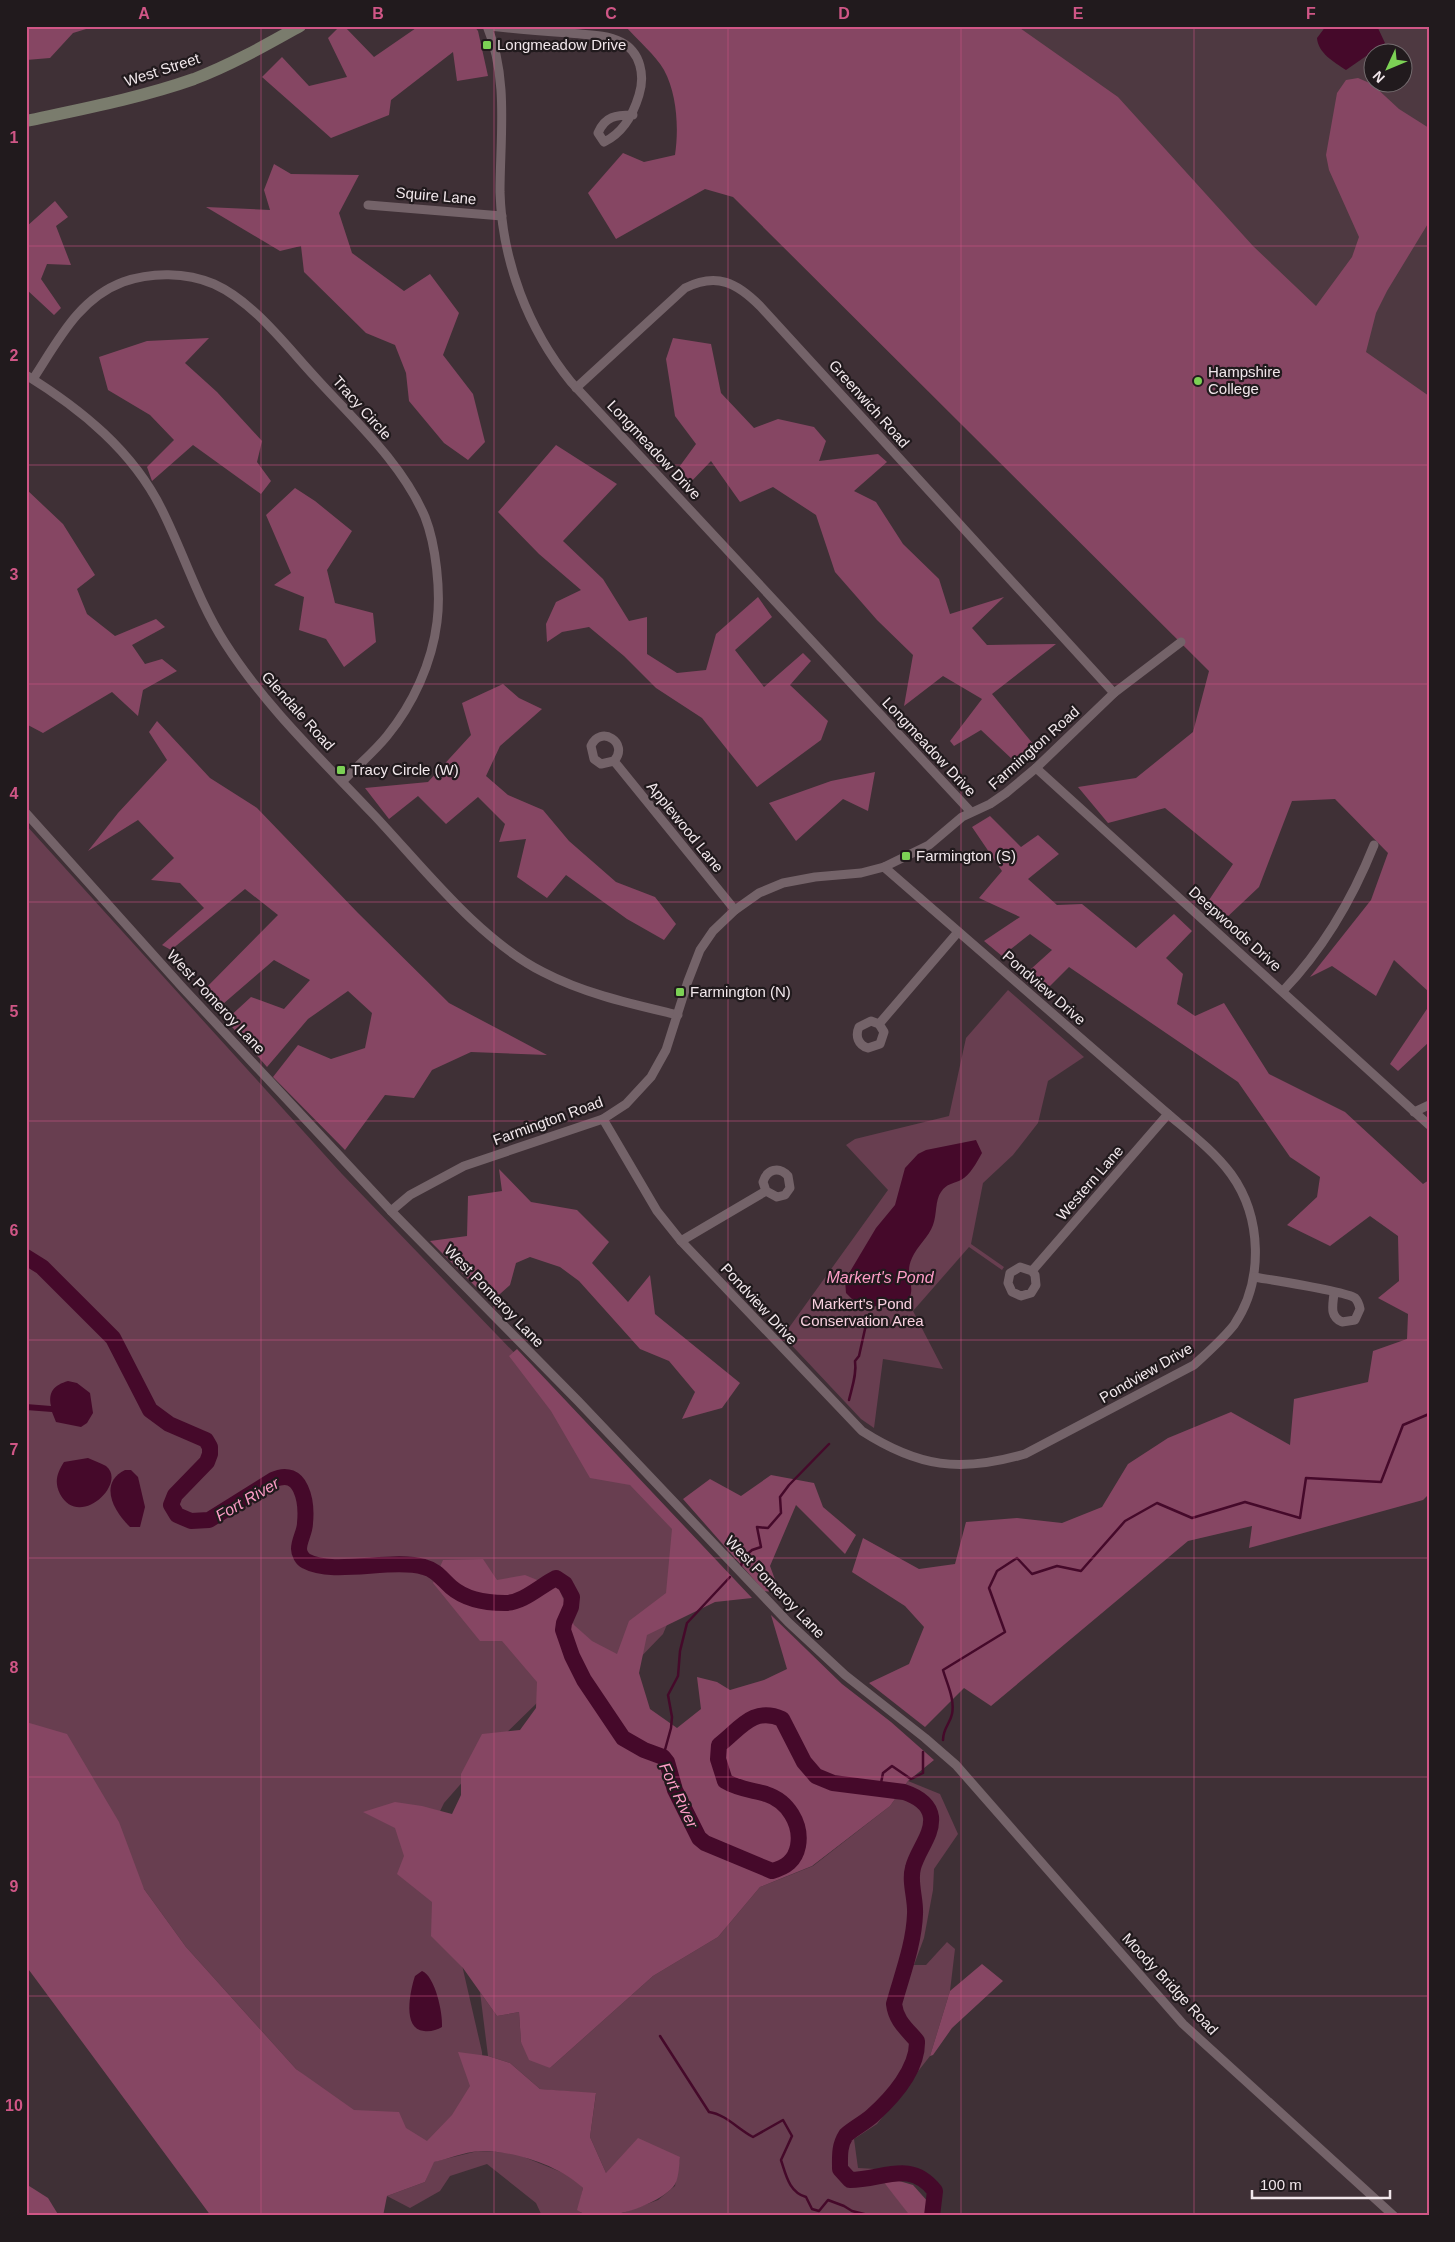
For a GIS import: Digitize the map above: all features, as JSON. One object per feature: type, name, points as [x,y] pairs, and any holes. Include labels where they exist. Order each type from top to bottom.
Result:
[{"type":"main road","name":"West Street","points":[[26,121],[122,100],[193,79],[234,62],[300,26]]},
{"type":"street","points":[[488,26],[598,36],[623,43],[638,58],[642,73],[640,91],[633,115]]},
{"type":"street","name":"Longmeadow Drive","points":[[488,26],[500,80],[502,216],[511,266],[526,309],[550,352],[576,388],[970,812]]},
{"type":"street","name":"Squire Lane","points":[[368,205],[502,216]]},
{"type":"street","name":"Tracy Circle","points":[[30,377],[73,318],[83,307],[103,292],[124,282],[147,276],[193,277],[214,284],[229,292],[260,318],[385,454],[410,489],[425,519],[436,566],[438,620],[434,643],[426,667],[409,706],[386,737],[342,781]]},
{"type":"street","name":"Greenwich Road","points":[[576,388],[685,288],[712,280],[730,283],[738,287],[760,306],[1114,693]]},
{"type":"street","name":"Glendale Road","points":[[30,377],[96,425],[135,466],[161,508],[206,609],[225,643],[260,692],[470,917],[510,951],[541,971],[576,987],[610,998],[678,1015]]},
{"type":"street","name":"Farmington Road","points":[[391,1211],[410,1195],[464,1166],[603,1119],[626,1104],[651,1077],[666,1050],[700,950],[713,931],[735,910],[759,893],[783,883],[815,877],[861,873],[884,867],[929,845],[970,812],[998,798],[1036,768],[1114,693],[1181,642]]},
{"type":"street","name":"Applewood Lane","points":[[614,761],[735,910]]},
{"type":"street","name":"Deepwoods Drive","points":[[1036,768],[1429,1124]]},
{"type":"street","name":"West Pomeroy Lane","points":[[26,813],[182,987],[391,1211],[578,1401],[788,1622],[844,1675],[926,1738],[965,1774]]},
{"type":"street","points":[[1283,991],[1308,964],[1330,934],[1358,883],[1374,845]]},
{"type":"street","name":"Pondview Drive","points":[[603,1119],[657,1211],[681,1241],[862,1431],[883,1445],[906,1455],[932,1462],[959,1465],[994,1463],[1024,1454],[1194,1365],[1216,1346],[1244,1308],[1254,1277],[1256,1253],[1254,1232],[1241,1191],[1231,1174],[1219,1160],[1168,1114],[884,867]]},
{"type":"street","points":[[879,1024],[958,932]]},
{"type":"street","points":[[1414,1112],[1429,1104]]},
{"type":"street","name":"Western Lane","points":[[1032,1271],[1168,1114]]},
{"type":"street","points":[[681,1241],[766,1191]]},
{"type":"street","points":[[1254,1277],[1334,1293]]},
{"type":"street","name":"Moody Bridge Road","points":[[965,1774],[1183,2024],[1394,2216]]},
{"type":"shaded area","points":[[26,26],[96,26],[73,33],[50,58],[26,60]]},
{"type":"shaded area","points":[[340,26],[344,26],[374,57],[419,26],[474,26],[478,31],[488,76],[457,81],[453,52],[391,100],[389,115],[331,138],[262,77],[282,57],[309,86],[347,77],[328,38]]},
{"type":"shaded area","name":"Hampshire College","points":[[625,26],[1017,26],[1118,97],[1253,246],[1316,306],[1352,257],[1359,237],[1329,170],[1326,155],[1337,93],[1346,80],[1358,78],[1362,80],[1362,92],[1381,92],[1399,109],[1429,128],[1429,222],[1387,291],[1376,313],[1366,352],[1429,396],[1429,992],[1394,960],[1376,996],[1332,966],[1310,977],[1371,900],[1388,853],[1335,799],[1292,801],[1259,887],[1224,920],[1205,906],[1233,864],[1165,808],[1108,823],[1078,787],[1136,778],[1193,732],[1209,671],[733,197],[705,189],[616,239],[588,193],[623,153],[644,162],[675,155],[677,134],[676,111],[672,90],[664,70],[651,53]]},
{"type":"shaded area","name":"Hampshire College","points":[[630,26],[1429,26],[1429,843]]},
{"type":"shaded area","points":[[274,164],[291,174],[359,175],[339,213],[352,253],[404,291],[430,274],[459,313],[443,355],[473,394],[485,442],[468,460],[444,443],[409,401],[406,373],[395,345],[366,333],[304,272],[301,246],[280,251],[206,207],[270,210],[264,190]]},
{"type":"shaded area","points":[[55,201],[68,217],[56,226],[71,265],[47,264],[41,279],[61,308],[54,315],[26,289],[26,227]]},
{"type":"shaded area","points":[[209,338],[185,363],[217,392],[262,441],[257,462],[271,481],[261,494],[193,445],[152,481],[147,467],[174,440],[150,415],[108,390],[99,357],[147,341]]},
{"type":"shaded area","points":[[673,338],[711,344],[721,393],[754,428],[778,419],[814,427],[826,441],[819,461],[878,454],[887,462],[854,491],[876,502],[903,544],[939,579],[950,614],[1004,597],[972,628],[987,645],[1056,644],[992,694],[1034,745],[1013,760],[981,730],[954,746],[950,741],[982,699],[943,676],[904,706],[913,655],[877,620],[835,572],[816,515],[773,487],[740,502],[711,461],[687,486],[677,470],[696,444],[675,416],[666,359]]},
{"type":"shaded area","points":[[556,445],[617,484],[563,541],[603,579],[629,621],[647,617],[647,654],[677,673],[706,670],[716,634],[758,597],[772,617],[735,650],[764,687],[803,653],[811,661],[790,685],[828,721],[821,740],[757,787],[702,718],[656,688],[624,656],[589,627],[562,632],[547,642],[546,624],[556,602],[581,590],[539,554],[498,512]]},
{"type":"shaded area","points":[[295,488],[315,501],[352,531],[327,570],[335,603],[373,613],[376,642],[344,667],[326,639],[299,630],[304,597],[274,585],[291,573],[266,515]]},
{"type":"shaded area","points":[[26,489],[63,524],[95,575],[77,589],[87,614],[115,636],[156,619],[165,627],[132,645],[145,664],[162,659],[177,671],[143,690],[138,716],[112,692],[43,733],[26,724]]},
{"type":"shaded area","points":[[503,684],[519,698],[542,709],[500,746],[486,776],[508,795],[543,810],[569,841],[616,882],[655,897],[676,924],[664,940],[627,919],[566,875],[547,898],[517,877],[526,839],[499,842],[505,824],[478,797],[446,824],[418,796],[389,819],[365,788],[428,782],[471,735],[462,703]]},
{"type":"shaded area","points":[[157,721],[210,778],[257,808],[358,913],[449,1003],[547,1055],[471,1052],[432,1070],[414,1098],[385,1095],[345,1150],[273,1077],[298,1045],[331,1059],[365,1048],[372,1013],[348,991],[308,1019],[267,1067],[226,1020],[251,997],[284,1009],[310,980],[274,960],[216,1010],[200,994],[278,915],[245,889],[171,950],[162,945],[204,908],[180,883],[151,880],[174,858],[138,820],[88,851],[118,813],[167,760],[149,732]]},
{"type":"shaded area","points":[[875,772],[868,811],[843,799],[796,841],[769,803],[831,781]]},
{"type":"shaded area","points":[[990,816],[1021,847],[1038,835],[1059,854],[1028,879],[1057,905],[1082,904],[1136,948],[1174,914],[1192,931],[1166,958],[1183,974],[1177,1004],[1195,1016],[1224,1003],[1269,1074],[1345,1112],[1423,1184],[1429,1180],[1429,1494],[1423,1500],[1249,1548],[1252,1526],[1188,1541],[991,1706],[964,1688],[925,1727],[869,1683],[909,1664],[924,1627],[905,1606],[852,1572],[863,1538],[919,1569],[955,1564],[966,1522],[1017,1518],[1062,1523],[1102,1507],[1128,1464],[1168,1438],[1231,1412],[1290,1445],[1294,1399],[1368,1382],[1373,1351],[1407,1339],[1408,1314],[1378,1298],[1399,1281],[1398,1236],[1370,1216],[1330,1246],[1287,1225],[1317,1197],[1320,1177],[1290,1157],[1238,1082],[1069,967],[1043,993],[1021,978],[1052,950],[1030,934],[1002,956],[984,941],[1020,917],[979,898],[1002,871],[972,827]]},
{"type":"shaded area","points":[[1429,1006],[1429,1042],[1398,1071],[1390,1064]]},
{"type":"shaded area","points":[[499,1169],[531,1202],[577,1210],[609,1242],[592,1263],[628,1302],[650,1275],[655,1314],[740,1383],[722,1408],[682,1419],[695,1392],[669,1361],[640,1349],[579,1281],[560,1267],[530,1257],[516,1263],[510,1285],[491,1302],[430,1241],[467,1236],[468,1196],[502,1191]]},
{"type":"shaded area","points":[[517,1349],[752,1598],[715,1602],[647,1635],[639,1673],[650,1709],[677,1728],[701,1709],[697,1677],[717,1682],[730,1690],[764,1680],[787,1669],[771,1615],[842,1684],[891,1722],[934,1760],[908,1781],[890,1806],[812,1866],[760,1887],[718,1937],[653,1976],[550,2068],[529,2060],[521,2042],[519,2012],[497,2016],[463,1968],[431,1936],[432,1902],[397,1874],[404,1856],[395,1828],[363,1812],[395,1802],[422,1806],[452,1814],[461,1795],[461,1774],[482,1734],[520,1730],[536,1708],[537,1682],[502,1641],[480,1641],[433,1583],[443,1560],[483,1559],[497,1580],[525,1575],[559,1589],[574,1625],[592,1641],[617,1654],[629,1621],[666,1593],[672,1529],[630,1485],[590,1478],[551,1411],[509,1356]]},
{"type":"shaded area","points":[[771,1475],[814,1483],[823,1507],[856,1535],[845,1554],[796,1505],[770,1566],[780,1593],[764,1591],[683,1499],[710,1479],[741,1496]]},
{"type":"shaded area","points":[[26,1722],[67,1734],[119,1822],[144,1889],[186,1947],[296,2069],[354,2110],[399,2112],[406,2128],[427,2141],[452,2115],[470,2086],[458,2052],[488,2056],[510,2063],[540,2089],[596,2093],[590,2137],[606,2173],[638,2138],[680,2157],[678,2173],[673,2187],[654,2201],[627,2212],[599,2216],[587,2214],[577,2210],[583,2188],[561,2172],[520,2156],[492,2151],[479,2151],[434,2162],[425,2182],[387,2196],[383,2216],[211,2216],[26,1966]]},
{"type":"shaded area","points":[[982,1964],[1003,1981],[952,2028],[933,2055],[930,2056],[950,1991]]},
{"type":"shaded area","points":[[889,2178],[913,2185],[929,2203],[927,2216],[910,2216],[883,2181]]},
{"type":"shaded area","points":[[26,2184],[48,2198],[59,2216],[26,2216]]},
{"type":"green space","points":[[26,825],[342,1174],[682,1527],[682,1589],[663,1634],[634,1664],[540,1700],[503,1736],[444,1803],[431,1830],[482,2052],[485,2098],[409,2157],[296,2069],[186,1947],[144,1889],[26,1743]]},
{"type":"green space","name":"Markert's Pond Conservation Area","points":[[1008,990],[1084,1057],[1048,1081],[1038,1123],[1013,1155],[983,1183],[971,1244],[1004,1267],[1002,1270],[969,1247],[913,1311],[943,1369],[883,1359],[874,1428],[861,1419],[783,1336],[888,1190],[846,1145],[855,1139],[949,1116],[966,1038]]},
{"type":"green space","points":[[908,1781],[940,1794],[958,1834],[934,1869],[933,1890],[924,1938],[914,1965],[926,1965],[947,1942],[955,1949],[950,1991],[930,2056],[877,2124],[854,2139],[858,2168],[876,2169],[910,2216],[614,2216],[658,2200],[675,2186],[680,2157],[606,2173],[590,2137],[596,2094],[540,2089],[510,2063],[488,2056],[480,1992],[497,2016],[519,2012],[521,2042],[550,2068],[653,1976],[718,1937],[760,1887],[813,1866],[890,1806]]},
{"type":"green space","points":[[478,2151],[514,2153],[571,2176],[583,2188],[578,2210],[585,2216],[542,2216],[536,2203],[487,2164],[450,2176],[440,2191],[410,2208],[387,2196],[425,2182],[433,2162]]},
{"type":"water","points":[[1326,26],[1377,26],[1385,42],[1362,42],[1362,59],[1346,70],[1323,53],[1317,38]]},
{"type":"water","name":"Markert's Pond","points":[[976,1140],[982,1153],[967,1175],[961,1180],[948,1185],[941,1192],[931,1229],[912,1258],[909,1272],[911,1295],[908,1301],[902,1308],[871,1306],[852,1299],[846,1293],[845,1280],[876,1228],[895,1205],[905,1168],[918,1154],[926,1150]]},
{"type":"water","points":[[68,1381],[77,1383],[90,1393],[93,1413],[87,1423],[81,1427],[56,1422],[52,1412],[26,1410],[26,1404],[51,1406],[50,1397],[53,1390]]},
{"type":"water","points":[[88,1458],[106,1466],[111,1474],[111,1483],[98,1500],[89,1505],[78,1507],[68,1504],[60,1494],[57,1485],[60,1470],[64,1462]]},
{"type":"water","points":[[125,1470],[131,1470],[138,1477],[145,1507],[140,1527],[130,1527],[124,1521],[111,1498],[112,1482]]},
{"type":"water","points":[[422,1971],[431,1980],[441,2013],[442,2027],[431,2031],[417,2029],[410,2017],[409,2008],[413,1983],[415,1976]]},
{"type":"waterway","name":"Fort River","points":[[26,1257],[42,1267],[113,1338],[150,1410],[169,1424],[206,1440],[210,1447],[207,1462],[175,1495],[171,1505],[177,1515],[191,1521],[209,1520],[273,1480],[283,1477],[291,1478],[301,1489],[305,1506],[305,1526],[299,1549],[301,1556],[306,1561],[331,1567],[396,1564],[424,1567],[435,1573],[463,1595],[491,1602],[505,1603],[518,1600],[556,1578],[565,1584],[572,1597],[571,1607],[563,1630],[572,1656],[584,1680],[623,1738],[644,1750],[663,1757],[667,1762],[675,1790],[699,1838],[705,1843],[772,1871],[782,1868],[795,1856],[799,1838],[792,1814],[774,1797],[740,1788],[725,1781],[718,1759],[719,1745],[748,1721],[763,1715],[782,1719],[804,1762],[816,1776],[833,1783],[904,1792],[925,1804],[930,1812],[931,1824],[913,1868],[914,1925],[907,1959],[894,2004],[900,2020],[917,2041],[916,2052],[908,2072],[888,2101],[872,2116],[846,2135],[841,2147],[840,2169],[850,2180],[906,2173],[926,2181],[935,2191],[932,2216]]},
{"type":"waterway","points":[[849,1400],[855,1376],[855,1361],[859,1356],[865,1329],[871,1316]]},
{"type":"waterway","points":[[943,1740],[953,1708],[952,1697],[943,1670],[1005,1632],[989,1588],[997,1571],[1017,1558],[1032,1574],[1057,1566],[1081,1571],[1125,1521],[1157,1503],[1192,1518],[1245,1502],[1300,1518],[1306,1478],[1381,1482],[1403,1425],[1429,1414]]},
{"type":"waterway","points":[[741,1566],[743,1558],[752,1550],[761,1547],[757,1527],[768,1528],[781,1513],[780,1497],[789,1485],[829,1444]]},
{"type":"waterway","points":[[663,1757],[672,1717],[668,1695],[678,1676],[680,1651],[687,1623],[730,1577]]},
{"type":"waterway","points":[[880,1788],[883,1773],[892,1766],[911,1779],[923,1773],[923,1752]]},
{"type":"waterway","points":[[660,2036],[709,2112],[726,2119],[753,2137],[783,2120],[792,2136],[781,2160],[792,2187],[800,2195],[806,2197],[812,2209],[819,2211],[828,2200],[852,2211],[872,2216]]},
{"type":"place","name":"Longmeadow Drive","points":[[487,45]]},
{"type":"place","name":"Hampshire College","points":[[1198,381]]},
{"type":"place","name":"Tracy Circle (W)","points":[[341,770]]},
{"type":"place","name":"Farmington (S)","points":[[906,856]]},
{"type":"place","name":"Farmington (N)","points":[[680,992]]}]
